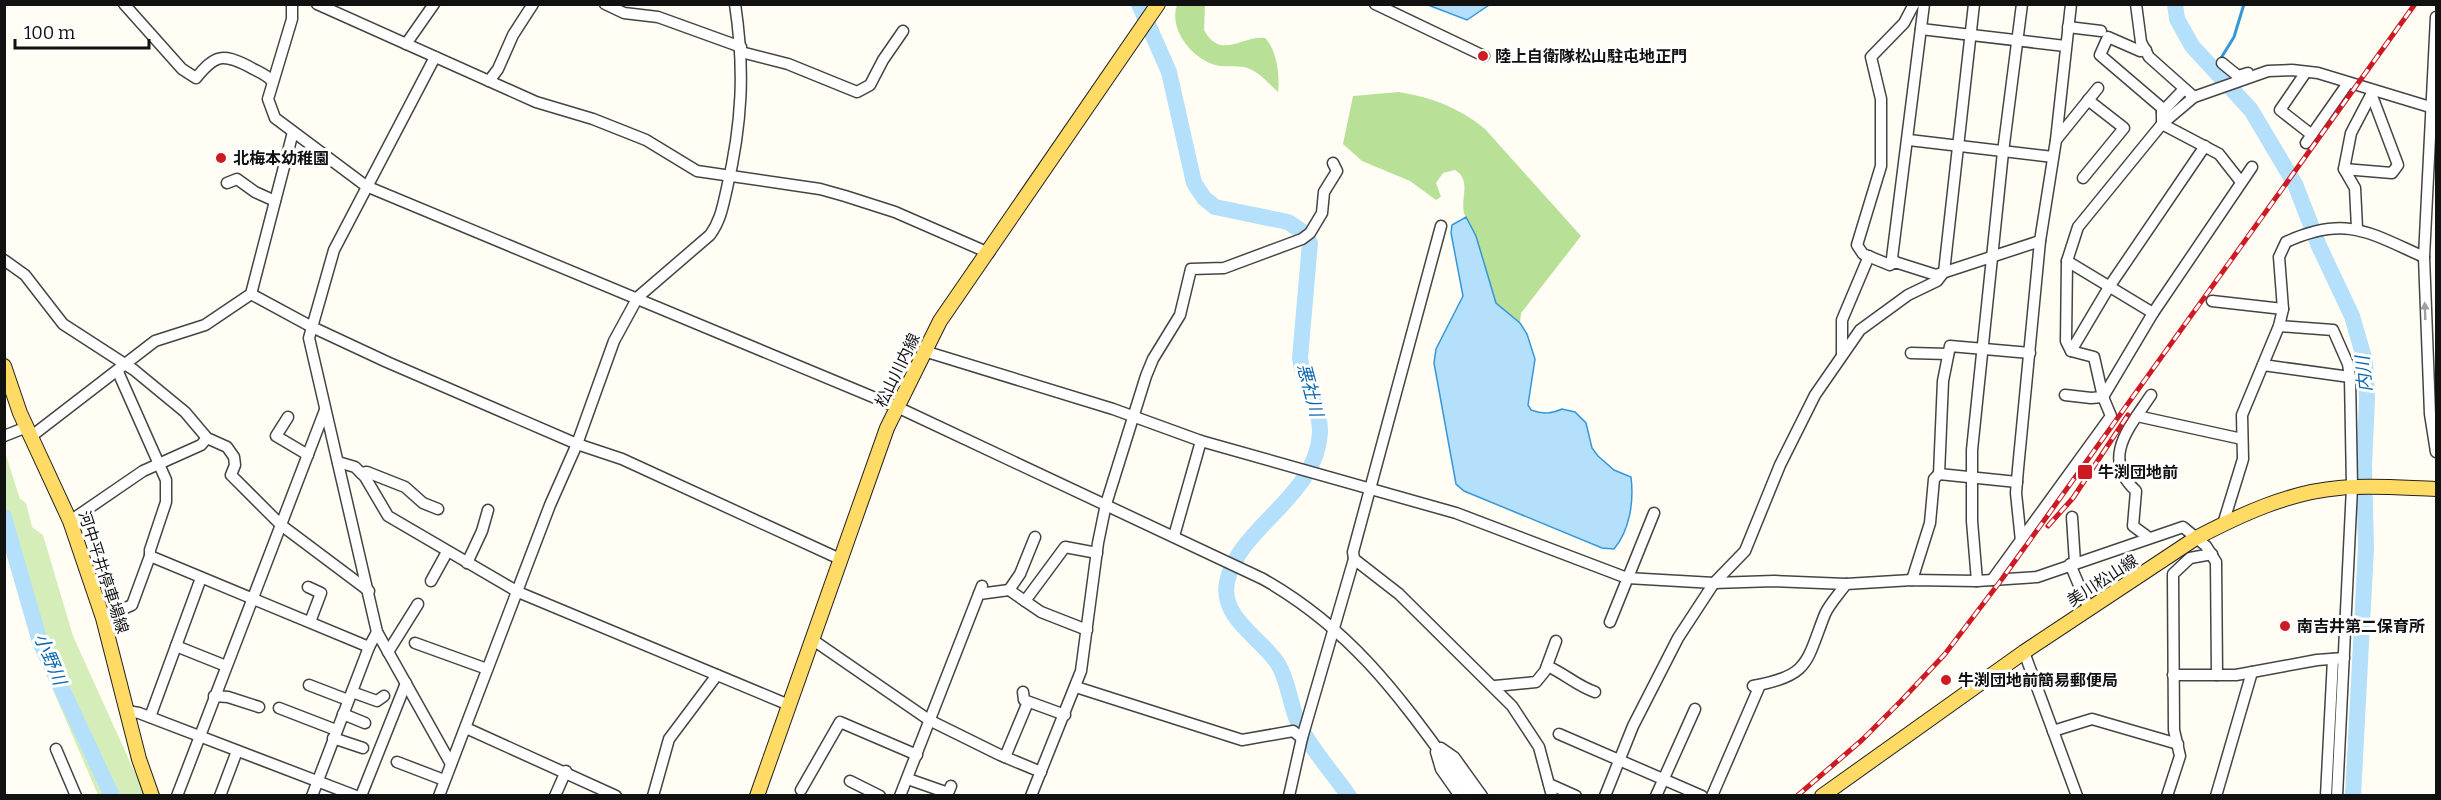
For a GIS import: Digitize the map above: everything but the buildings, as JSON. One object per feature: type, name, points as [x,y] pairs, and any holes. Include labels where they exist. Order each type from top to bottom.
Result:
[{"type":"main road","name":"松山川内線","points":[[757,795],[840,559],[897,407],[924,351],[940,321],[989,253],[1158,4]]},
{"type":"main road","name":"河中平井停車場線","points":[[4,366],[20,433],[70,521],[103,618],[138,759],[152,795]]},
{"type":"main road","name":"美川松山線","points":[[1822,795],[2024,652],[2196,538],[2223,524],[2280,501],[2320,491],[2354,487],[2436,489]]},
{"type":"street","points":[[124,4],[182,69],[196,78],[207,64],[216,58],[229,56],[272,81]]},
{"type":"street","points":[[292,4],[292,19],[268,99],[275,118],[366,186],[638,297],[897,407],[1240,567],[1286,592],[1334,627],[1382,675],[1472,795]]},
{"type":"street","points":[[317,4],[536,102],[593,119],[646,140],[697,171],[731,174],[845,196],[895,212],[989,253]]},
{"type":"street","points":[[406,44],[434,4]]},
{"type":"street","points":[[489,81],[498,69],[513,35],[533,4]]},
{"type":"street","points":[[605,4],[624,13],[658,17],[741,49],[788,64],[856,92],[870,85],[883,60],[903,31]]},
{"type":"street","points":[[438,795],[466,728],[550,505],[577,444],[614,341],[638,297],[710,235],[719,222],[731,174],[742,93],[741,49],[735,4]]},
{"type":"street","points":[[1375,4],[1484,56]]},
{"type":"street","points":[[1895,262],[1890,265],[1869,256],[1857,246],[1881,166],[1881,99],[1871,57],[1904,23],[1914,4]]},
{"type":"street","points":[[1924,4],[1909,140],[1892,258],[1895,262],[1936,274],[2040,241]]},
{"type":"street","points":[[1605,795],[1633,726],[1678,638],[1714,583],[1745,550],[1780,465],[1815,395],[1860,330],[1908,295],[1937,281],[1944,272],[1974,4]]},
{"type":"street","points":[[1977,582],[1971,477],[1991,258],[2022,4]]},
{"type":"street","points":[[2021,541],[2017,482],[2040,241],[2056,140],[2071,4]]},
{"type":"street","points":[[2136,4],[2141,42],[2146,51],[2194,97]]},
{"type":"street","points":[[2436,17],[2424,256],[2430,414],[2436,452]]},
{"type":"street","points":[[2068,27],[2101,31]]},
{"type":"street","points":[[1921,29],[2065,46]]},
{"type":"street","points":[[2146,51],[2140,51],[2108,37],[2100,55],[2162,108],[2162,124]]},
{"type":"street","points":[[435,57],[334,250],[309,338],[377,632],[451,764]]},
{"type":"street","points":[[2222,63],[2238,76],[2276,63],[2292,70]]},
{"type":"street","points":[[1992,579],[2111,416],[2103,397],[2094,357],[2072,351],[2066,341],[2067,261],[2078,227],[2162,124],[2194,97],[2268,71],[2306,72],[2348,83],[2373,93],[2430,107]]},
{"type":"street","points":[[2306,72],[2280,110],[2309,139],[2348,83]]},
{"type":"street","points":[[2056,140],[2098,88]]},
{"type":"street","points":[[2162,112],[2184,89]]},
{"type":"street","points":[[2357,228],[2355,188],[2344,169],[2351,133],[2373,93]]},
{"type":"street","points":[[2344,169],[2392,173],[2398,165],[2373,93]]},
{"type":"street","points":[[2083,178],[2124,128],[2088,100]]},
{"type":"street","points":[[2162,124],[2219,154],[2241,182]]},
{"type":"street","points":[[20,433],[122,369],[155,341],[205,325],[251,294],[293,132]]},
{"type":"street","points":[[1909,140],[2053,157]]},
{"type":"street","points":[[2072,351],[2109,287],[2205,146]]},
{"type":"street","points":[[1033,795],[1081,671],[1096,553],[1106,504],[1153,358],[1180,315],[1191,269],[1224,268],[1306,236],[1322,213],[1324,192],[1337,171],[1333,163]]},
{"type":"street","points":[[2065,395],[2091,399],[2103,397],[2153,313],[2252,167]]},
{"type":"street","points":[[227,183],[237,179],[255,192],[275,201]]},
{"type":"street","points":[[1289,795],[1304,733],[1354,559],[1353,552],[1441,226]]},
{"type":"street","points":[[2223,524],[2243,459],[2242,415],[2279,326],[2283,309],[2279,257],[2286,242],[2324,229],[2357,228],[2424,256]]},
{"type":"street","points":[[1842,354],[1842,320],[1869,256]]},
{"type":"street","points":[[4,260],[25,275],[63,324],[122,369],[185,412],[207,438],[227,447],[234,457],[235,465],[231,475],[281,525],[369,591]]},
{"type":"street","points":[[2067,261],[2153,313]]},
{"type":"street","points":[[251,294],[312,327],[577,444],[622,459],[840,559]]},
{"type":"street","points":[[2212,301],[2283,309]]},
{"type":"street","points":[[2279,326],[2333,330],[2348,364],[2350,377],[2354,487],[2326,795]]},
{"type":"street","points":[[1912,580],[1930,523],[1934,479],[1939,474],[1943,381],[1950,346],[2030,353]]},
{"type":"street","points":[[924,351],[1135,417],[1202,441],[1491,525],[1627,578],[1714,583],[1774,581],[1846,584],[1912,580],[1977,582],[2037,577],[2148,537],[2183,527],[2212,554],[2216,562],[2217,675]]},
{"type":"street","points":[[1911,353],[1948,354]]},
{"type":"street","points":[[2263,364],[2350,377]]},
{"type":"street","points":[[103,618],[132,605],[166,502],[166,480],[122,369]]},
{"type":"street","points":[[2148,537],[2133,526],[2136,491],[2124,479],[2118,462],[2120,447],[2151,395]]},
{"type":"street","points":[[177,795],[326,410]]},
{"type":"street","points":[[2137,416],[2242,439]]},
{"type":"street","points":[[288,417],[276,436],[308,455]]},
{"type":"street","points":[[70,521],[142,471],[201,445],[207,438]]},
{"type":"street","points":[[1174,536],[1202,441]]},
{"type":"street","points":[[338,462],[355,467],[361,473],[388,516],[518,592],[789,705]]},
{"type":"street","points":[[361,473],[367,472],[405,487],[423,503],[438,510]]},
{"type":"street","points":[[1939,474],[2017,482]]},
{"type":"street","points":[[466,563],[482,531],[488,510]]},
{"type":"street","points":[[1610,622],[1654,513]]},
{"type":"street","points":[[2072,517],[2073,564],[2089,609]]},
{"type":"street","points":[[1009,590],[1020,574],[1035,537]]},
{"type":"street","points":[[1025,601],[1065,547],[1096,553]]},
{"type":"street","points":[[431,581],[447,552]]},
{"type":"street","points":[[2167,795],[2180,756],[2174,730],[2173,574],[2190,558],[2212,554]]},
{"type":"street","points":[[150,556],[369,647]]},
{"type":"street","points":[[1354,559],[1380,577],[1512,706],[1539,747],[1552,795]]},
{"type":"street","points":[[150,717],[201,578]]},
{"type":"street","points":[[1712,795],[1756,686],[1783,681],[1807,662],[1826,612],[1846,584]]},
{"type":"street","points":[[308,587],[321,592],[310,622]]},
{"type":"street","points":[[900,795],[981,590],[1009,590],[1041,612],[1087,630]]},
{"type":"street","points":[[388,652],[418,604]]},
{"type":"street","points":[[312,795],[342,714],[377,632]]},
{"type":"street","points":[[813,640],[929,720],[1041,772]]},
{"type":"street","points":[[1494,686],[1536,682],[1547,666],[1556,641]]},
{"type":"street","points":[[415,643],[487,669]]},
{"type":"street","points":[[176,646],[226,666]]},
{"type":"street","points":[[2024,652],[2077,795]]},
{"type":"street","points":[[2173,675],[2252,672],[2339,658]]},
{"type":"street","points":[[2337,795],[2339,658]]},
{"type":"street","points":[[1547,666],[1558,670],[1579,686],[1595,692]]},
{"type":"street","points":[[2216,795],[2252,672]]},
{"type":"street","points":[[653,795],[669,739],[717,675]]},
{"type":"street","points":[[361,795],[406,683]]},
{"type":"street","points":[[309,685],[377,701],[384,696]]},
{"type":"street","points":[[1076,687],[1242,741],[1293,731],[1304,733]]},
{"type":"street","points":[[214,696],[228,697],[259,707]]},
{"type":"street","points":[[1005,757],[1026,697],[1065,715]]},
{"type":"street","points":[[279,708],[363,748]]},
{"type":"street","points":[[1656,795],[1695,709]]},
{"type":"street","points":[[127,711],[150,717],[237,752],[356,795]]},
{"type":"street","points":[[342,714],[365,723]]},
{"type":"street","points":[[2053,731],[2092,719],[2178,744]]},
{"type":"street","points":[[801,790],[840,722],[917,755]]},
{"type":"street","points":[[466,728],[566,771],[614,795]]},
{"type":"street","points":[[1559,734],[1702,795]]},
{"type":"street","points":[[1433,743],[1441,769],[1460,795]]},
{"type":"street","points":[[1433,743],[1454,757],[1482,795]]},
{"type":"street","points":[[56,748],[58,767],[76,795]]},
{"type":"street","points":[[220,795],[237,752]]},
{"type":"street","points":[[397,762],[444,780]]},
{"type":"street","points":[[555,795],[566,771]]},
{"type":"street","points":[[908,779],[948,794],[951,786]]},
{"type":"street","points":[[850,781],[880,795]]},
{"type":"street","points":[[1549,784],[1576,795]]},
{"type":"green space","points":[[1177,5],[1205,5],[1204,30],[1217,44],[1225,45],[1265,38],[1277,63],[1278,92],[1254,71],[1240,66],[1212,64],[1196,54],[1178,31],[1175,14]]},
{"type":"green space","points":[[1399,92],[1445,104],[1466,115],[1485,129],[1581,236],[1521,313],[1520,323],[1495,301],[1487,282],[1475,239],[1464,212],[1464,186],[1461,175],[1455,170],[1443,173],[1436,183],[1441,197],[1436,200],[1410,181],[1362,161],[1343,144],[1353,96]]},
{"type":"green space","points":[[4,449],[20,499],[26,503],[32,527],[43,535],[73,636],[145,795],[98,795],[38,655],[36,641],[5,546]]},
{"type":"water","points":[[1428,5],[1489,5],[1467,20]]},
{"type":"water","points":[[1466,217],[1476,236],[1496,303],[1520,323],[1527,334],[1535,359],[1528,405],[1531,410],[1547,413],[1562,409],[1575,412],[1586,423],[1592,448],[1598,456],[1614,470],[1631,477],[1630,515],[1624,533],[1614,549],[1602,548],[1464,491],[1456,484],[1434,363],[1436,349],[1463,296],[1451,233],[1452,225]]},
{"type":"waterway","name":"悪社川","points":[[1139,4],[1169,72],[1194,183],[1204,198],[1215,207],[1288,222],[1300,230],[1310,243],[1300,358],[1320,424],[1315,456],[1305,476],[1292,494],[1260,528],[1234,562],[1227,582],[1227,595],[1236,617],[1278,664],[1285,678],[1299,725],[1349,796]]},
{"type":"waterway","name":"内川","points":[[2175,4],[2177,19],[2192,46],[2251,110],[2295,184],[2319,246],[2352,316],[2365,361],[2366,548],[2353,796]]},
{"type":"waterway","points":[[2213,71],[2234,37],[2244,4]]},
{"type":"waterway","name":"小野川","points":[[4,517],[40,642],[112,796]]},
{"type":"railway","points":[[1797,796],[1862,740],[1945,654],[2002,579],[2415,4]]},
{"type":"railway","points":[[2048,526],[2073,498],[2128,415]]},
{"type":"place","name":"陸上自衛隊松山駐屯地正門","points":[[1483,56]]},
{"type":"place","name":"北梅本幼稚園","points":[[221,158]]},
{"type":"place","name":"牛渕団地前","points":[[2085,472]]},
{"type":"place","name":"南吉井第二保育所","points":[[2285,626]]},
{"type":"place","name":"牛渕団地前簡易郵便局","points":[[1946,680]]}]
